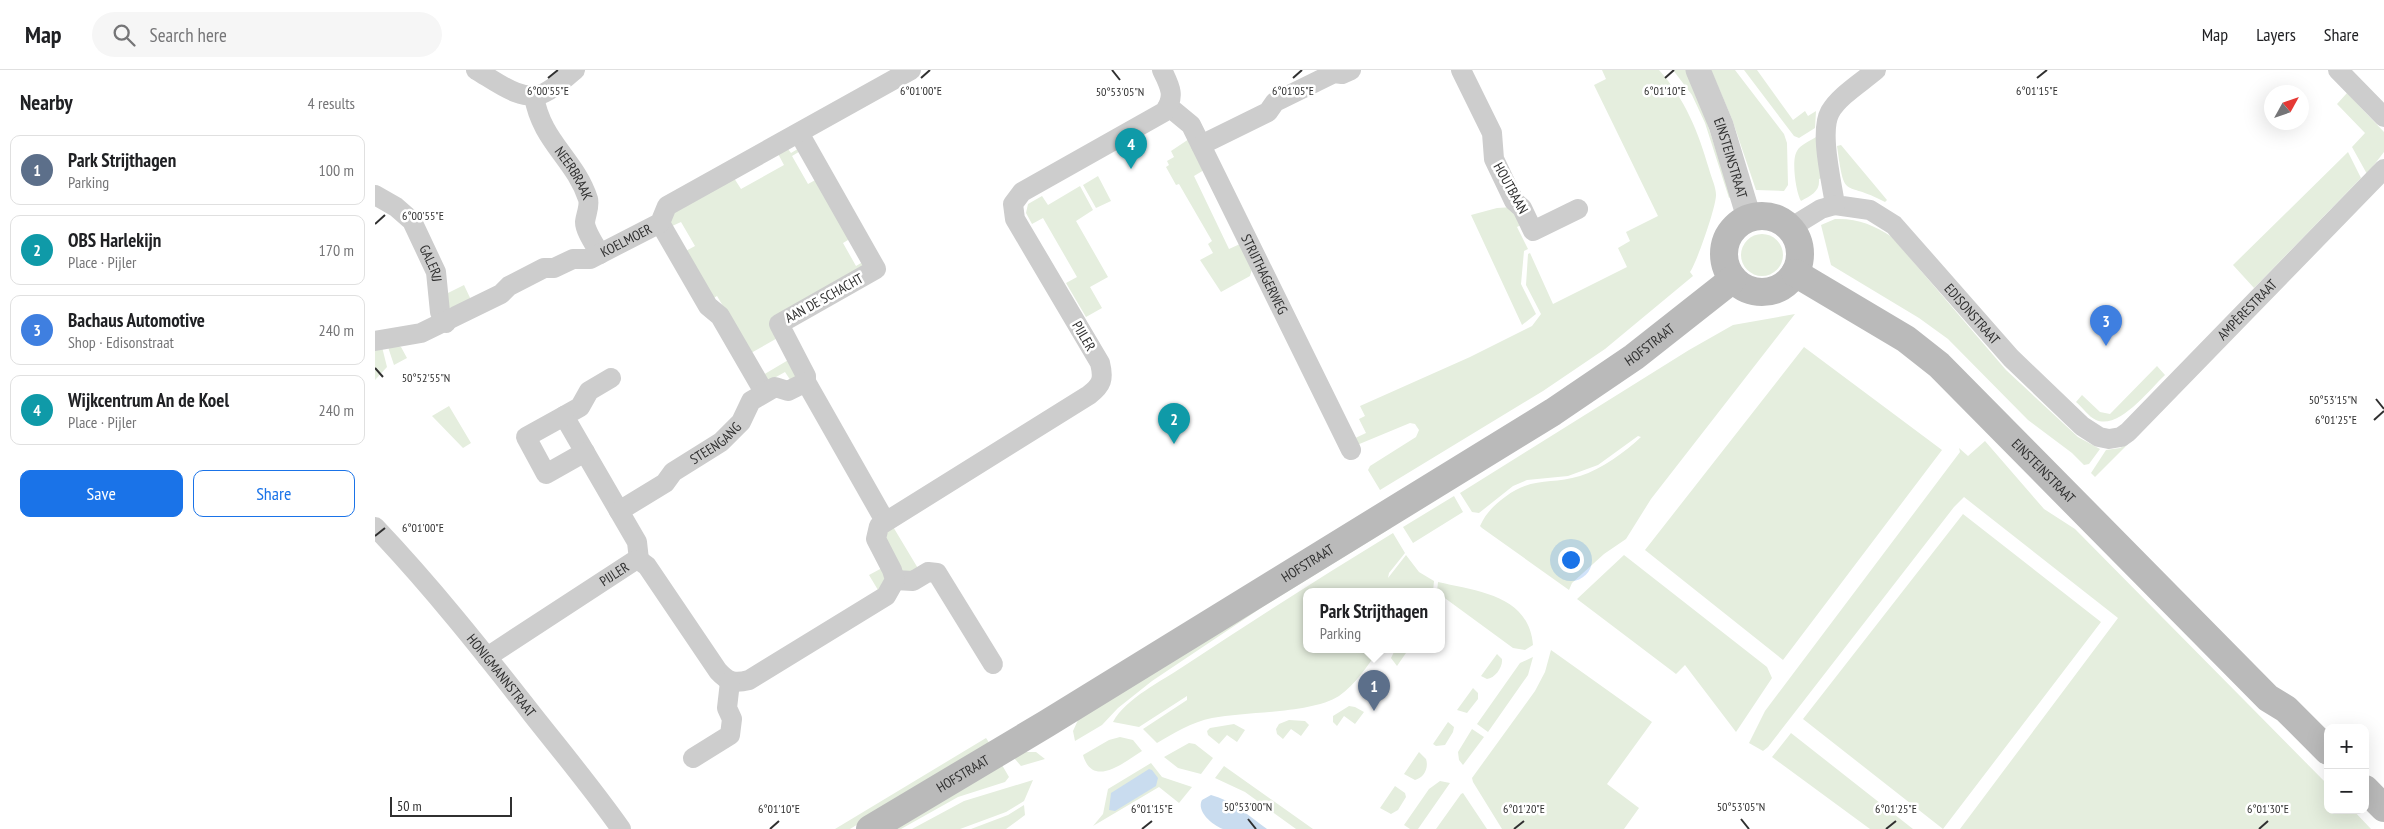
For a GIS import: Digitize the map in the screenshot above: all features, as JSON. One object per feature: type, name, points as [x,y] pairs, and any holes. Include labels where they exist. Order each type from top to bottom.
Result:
[{"type":"main road","points":[[1761,216],[1774,217],[1790,228],[1795,234],[1800,250],[1795,273],[1788,282],[1770,291],[1750,290],[1733,278],[1724,260],[1727,239],[1739,223],[1749,218],[1761,216]]},
{"type":"main road","name":"EINSTEINSTRAAT","points":[[1795,273],[1906,339],[1939,365],[2268,698],[2286,709],[2324,747]]},
{"type":"main road","name":"HOFSTRAAT","points":[[870,829],[1047,724],[1553,412],[1634,357],[1733,278]]},
{"type":"main road","name":"EINSTEINSTRAAT","points":[[2268,698],[2277,718],[2327,769]]},
{"type":"main road","points":[[2369,793],[2384,808]]},
{"type":"main road","points":[[2369,812],[2384,826]]},
{"type":"street","points":[[476,70],[516,92],[534,96],[549,91],[575,70]]},
{"type":"street","name":"KOELMOER","points":[[375,341],[412,336],[446,323],[501,294],[509,286],[544,268],[554,268],[573,259],[590,259],[660,223],[667,206],[911,70]]},
{"type":"street","points":[[1162,70],[1171,89],[1172,98],[1168,106]]},
{"type":"street","points":[[1201,145],[1268,112],[1275,102],[1335,72],[1342,74],[1351,70]]},
{"type":"street","name":"HOUTBAAN","points":[[1461,70],[1492,133],[1494,159],[1514,201],[1523,208],[1533,231],[1578,208]]},
{"type":"street","name":"EINSTEINSTRAAT","points":[[1698,70],[1721,125],[1749,218]]},
{"type":"street","points":[[1790,228],[1821,209],[1835,205],[1826,133],[1827,120],[1836,105],[1876,70]]},
{"type":"street","points":[[2338,70],[2384,117]]},
{"type":"street","name":"NEERBRAAK","points":[[534,96],[537,114],[543,128],[576,173],[589,201],[585,224],[599,254]]},
{"type":"street","name":"STRIJTHAGERWEG","points":[[1168,106],[1191,125],[1351,450]]},
{"type":"street","name":"PIJLER","points":[[885,521],[1098,388],[1103,374],[1100,363],[1015,219],[1013,204],[1022,192],[1153,119],[1168,106]]},
{"type":"street","name":"AAN DE SCHACHT","points":[[799,133],[876,269],[779,324],[806,376],[806,382],[885,521]]},
{"type":"street","name":"AMPÈRESTRAAT","points":[[2103,438],[2115,439],[2128,432],[2384,169]]},
{"type":"street","name":"GALERIJ","points":[[375,195],[396,207],[412,221],[436,272],[440,312],[446,323]]},
{"type":"street","name":"EDISONSTRAAT","points":[[1835,205],[1870,210],[1894,225],[2011,358],[2082,426],[2103,438]]},
{"type":"street","points":[[660,223],[708,306],[720,316],[764,392],[775,387],[788,391],[806,382]]},
{"type":"street","points":[[585,452],[546,474],[526,437],[580,407],[589,391],[611,378]]},
{"type":"street","name":"STEENGANG","points":[[619,512],[665,483],[673,472],[721,442],[741,422],[751,401],[764,392]]},
{"type":"street","points":[[564,416],[637,542],[639,560]]},
{"type":"street","points":[[693,758],[730,735],[733,719],[727,708],[730,682],[749,680],[887,596],[895,580],[876,539],[876,532],[885,521]]},
{"type":"street","name":"HONIGMANNSTRAAT","points":[[375,527],[435,593],[590,785],[621,829]]},
{"type":"street","name":"PIJLER","points":[[487,657],[627,563],[639,560],[647,566],[718,671],[730,682]]},
{"type":"street","points":[[895,580],[913,581],[928,572],[937,573],[993,664]]},
{"type":"green space","points":[[1602,70],[1659,70],[1676,92],[1690,116],[1705,155],[1716,195],[1706,234],[1690,272],[1693,276],[1605,349],[1543,391],[1380,490],[1368,470],[1370,466],[1416,437],[1419,430],[1415,424],[1410,423],[1357,445],[1349,441],[1366,433],[1359,419],[1365,416],[1360,406],[1470,357],[1532,326],[1541,314],[1526,285],[1528,254],[1530,253],[1553,304],[1627,267],[1618,248],[1630,241],[1626,232],[1658,216],[1594,85],[1606,79]]},
{"type":"green space","points":[[1673,70],[1686,70],[1699,98],[1731,197],[1729,198],[1705,123],[1692,95]]},
{"type":"green space","points":[[1711,70],[1735,70],[1784,134],[1787,143],[1788,185],[1784,191],[1756,190],[1732,119]]},
{"type":"green space","points":[[1744,70],[1757,70],[1793,120],[1805,111],[1808,116],[1816,111],[1815,128],[1799,138],[1794,136]]},
{"type":"green space","points":[[2347,93],[2384,132],[2384,152],[2367,174],[2352,147],[2365,133],[2337,104]]},
{"type":"green space","points":[[1816,137],[1822,178],[1819,179],[1818,187],[1814,193],[1801,201],[1797,191],[1795,176],[1795,155],[1800,147]]},
{"type":"green space","points":[[1189,139],[1204,170],[1194,176],[1229,249],[1240,244],[1252,269],[1250,276],[1221,292],[1200,260],[1213,253],[1208,244],[1212,241],[1179,184],[1176,185],[1166,167],[1169,165],[1167,161],[1174,157],[1171,151]]},
{"type":"green space","points":[[785,145],[791,153],[801,147],[802,150],[792,156],[808,184],[819,178],[853,237],[843,243],[856,266],[866,260],[870,267],[781,336],[751,353],[717,296],[712,299],[684,252],[695,246],[681,222],[670,227],[667,217],[734,178],[741,189],[784,165],[776,150]]},
{"type":"green space","points":[[1841,145],[1887,200],[1885,202],[1848,187],[1842,176],[1837,146]]},
{"type":"green space","points":[[2348,152],[2361,178],[2254,288],[2233,265]]},
{"type":"green space","points":[[1098,176],[1111,201],[1096,208],[1083,185]]},
{"type":"green space","points":[[1080,186],[1093,210],[1076,221],[1108,277],[1090,287],[1102,308],[1086,317],[1066,283],[1077,277],[1043,218],[1032,224],[1026,213],[1028,204],[1042,196],[1048,205]]},
{"type":"green space","points":[[1513,207],[1521,225],[1517,227],[1528,249],[1524,251],[1521,284],[1536,314],[1522,325],[1471,215],[1497,208]]},
{"type":"green space","points":[[1835,219],[1865,223],[1892,237],[2006,370],[2078,437],[2100,449],[2089,464],[2084,465],[2072,453],[2028,420],[1948,339],[1919,318],[1831,265],[1821,225]]},
{"type":"green space","points":[[1766,234],[1774,237],[1780,243],[1783,255],[1780,267],[1774,273],[1758,276],[1750,273],[1744,267],[1741,251],[1744,243],[1750,237]]},
{"type":"green space","points":[[464,285],[472,302],[445,309],[448,293]]},
{"type":"green space","points":[[1795,314],[1651,499],[1626,539],[1604,554],[1572,583],[1569,590],[1480,526],[1493,507],[1515,490],[1524,486],[1570,479],[1588,473],[1613,459],[1641,437],[1638,436],[1598,465],[1568,476],[1527,480],[1513,486],[1479,513],[1472,512],[1460,493],[1689,350],[1733,325]]},
{"type":"green space","points":[[393,344],[401,347],[407,358],[394,365],[388,347]]},
{"type":"green space","points":[[375,346],[382,347],[387,367],[375,380]]},
{"type":"green space","points":[[1804,347],[1942,450],[1783,660],[1645,550]]},
{"type":"green space","points":[[790,359],[800,376],[791,381],[785,372],[767,382],[763,375]]},
{"type":"green space","points":[[2157,366],[2165,375],[2133,407],[2114,419],[2105,422],[2093,419],[2076,402],[2082,395],[2100,412],[2110,414]]},
{"type":"green space","points":[[449,406],[471,443],[463,448],[432,416]]},
{"type":"green space","points":[[1985,441],[2044,509],[2075,529],[2324,781],[2324,814],[2357,814],[2371,829],[1960,829],[2118,618],[1964,497],[1954,507],[1768,747],[1763,751],[1749,743],[1765,711],[1960,452],[1959,448],[1968,456]]},
{"type":"green space","points":[[2129,443],[2095,477],[2091,473],[2106,450],[2120,448]]},
{"type":"green space","points":[[1454,496],[1463,512],[1413,543],[1403,527]]},
{"type":"green space","points":[[1963,514],[2101,622],[1943,829],[1803,719]]},
{"type":"green space","points":[[1388,524],[1391,528],[1261,608],[1152,681],[1118,708],[1102,725],[1075,741],[1073,731],[1078,720]]},
{"type":"green space","points":[[892,525],[919,570],[900,574],[890,556],[886,543],[888,531]]},
{"type":"green space","points":[[1393,533],[1405,553],[1389,573],[1388,578],[1406,555],[1419,572],[1434,581],[1433,588],[1304,588]]},
{"type":"green space","points":[[1624,555],[1767,667],[1772,678],[1736,732],[1685,665],[1676,674],[1577,599]]},
{"type":"green space","points":[[882,568],[886,581],[878,590],[869,575]]},
{"type":"green space","points":[[1438,582],[1469,589],[1499,598],[1511,605],[1522,615],[1529,628],[1533,645],[1525,650],[1513,648],[1445,598],[1445,588],[1437,588]]},
{"type":"green space","points":[[1303,589],[1303,653],[1377,653],[1356,680],[1339,696],[1327,702],[1296,709],[1212,718],[1183,728],[1157,743],[1143,729],[1187,700],[1187,696],[1139,727],[1113,722],[1126,705],[1135,698]]},
{"type":"green space","points":[[1551,650],[1652,722],[1607,784],[1639,808],[1624,829],[1502,829],[1473,782],[1472,778],[1535,691],[1545,672]]},
{"type":"green space","points":[[1394,653],[1406,653],[1397,666],[1391,658]]},
{"type":"green space","points":[[1497,654],[1502,659],[1498,672],[1493,677],[1487,679],[1481,676]]},
{"type":"green space","points":[[1533,657],[1528,675],[1488,732],[1477,724],[1520,663]]},
{"type":"green space","points":[[1378,676],[1388,678],[1373,700],[1368,697],[1367,690]]},
{"type":"green space","points":[[1473,688],[1478,693],[1478,699],[1467,713],[1457,710]]},
{"type":"green space","points":[[1349,706],[1364,712],[1355,724],[1344,716],[1337,726],[1333,722],[1333,716]]},
{"type":"green space","points":[[1289,720],[1305,721],[1309,725],[1301,736],[1291,729],[1283,739],[1277,734],[1276,729],[1279,724]]},
{"type":"green space","points":[[1448,722],[1454,727],[1453,732],[1445,745],[1436,746],[1433,744]]},
{"type":"green space","points":[[1234,724],[1245,730],[1237,742],[1227,735],[1219,744],[1208,735],[1207,731],[1210,728]]},
{"type":"green space","points":[[1472,729],[1484,737],[1463,765],[1459,760],[1458,752]]},
{"type":"green space","points":[[1791,733],[1913,829],[1870,829],[1772,757]]},
{"type":"green space","points":[[1120,737],[1133,740],[1142,751],[1109,770],[1101,772],[1094,770],[1088,765],[1083,755],[1109,740]]},
{"type":"green space","points":[[986,738],[990,744],[850,829],[835,829]]},
{"type":"green space","points":[[1189,743],[1195,744],[1213,758],[1201,774],[1178,768],[1164,757]]},
{"type":"green space","points":[[1025,752],[1036,752],[1045,759],[1021,766],[1014,758]]},
{"type":"green space","points":[[1419,752],[1426,759],[1427,766],[1423,775],[1415,780],[1404,774]]},
{"type":"green space","points":[[1151,763],[1162,777],[1192,787],[1179,803],[1159,787],[1093,826],[1103,814],[1108,789]]},
{"type":"green space","points":[[1002,765],[1009,777],[1005,782],[958,797],[901,829],[887,829]]},
{"type":"green space","points":[[1224,766],[1313,829],[1296,829],[1245,792],[1215,778]]},
{"type":"green space","points":[[1033,780],[1024,801],[1006,812],[960,829],[912,829],[964,801]]},
{"type":"green space","points":[[1440,781],[1450,783],[1418,829],[1410,829],[1404,825],[1429,789]]},
{"type":"green space","points":[[1395,786],[1405,793],[1406,797],[1398,810],[1391,814],[1380,808]]},
{"type":"green space","points":[[1463,793],[1487,829],[1436,829],[1461,794]]},
{"type":"green space","points":[[1024,805],[1025,815],[1006,829],[971,829],[1008,815]]},
{"type":"water","points":[[1149,769],[1158,778],[1156,786],[1115,811],[1109,810],[1111,793]]},
{"type":"water","points":[[1211,795],[1233,805],[1267,829],[1223,829],[1219,827],[1206,817],[1201,809],[1202,800]]},
{"type":"place","name":"Wijkcentrum An de Koel","points":[[1131,169]]},
{"type":"place","name":"Bachaus Automotive","points":[[2106,346]]},
{"type":"place","name":"OBS Harlekijn","points":[[1174,444]]},
{"type":"place","name":"Park Strijthagen","points":[[1374,711]]}]
